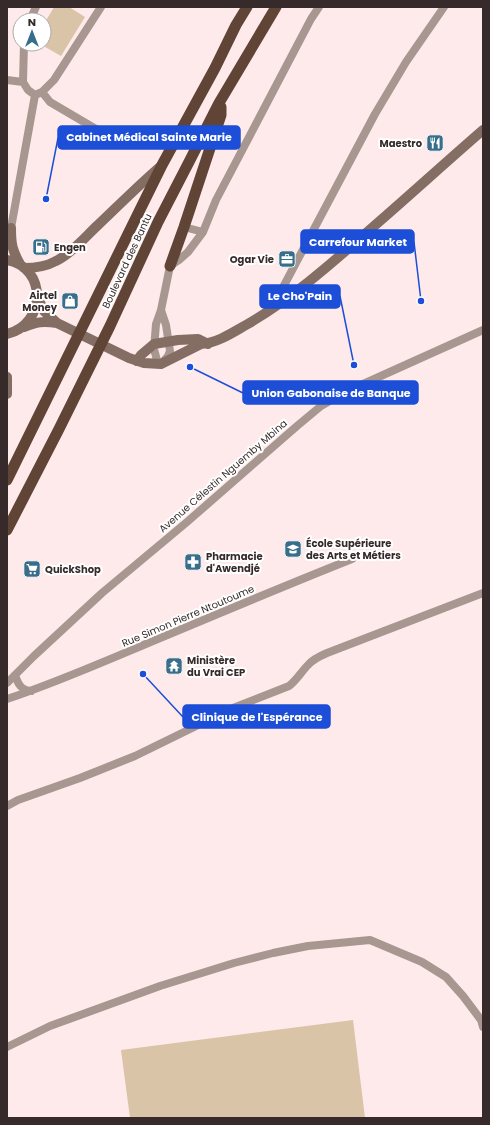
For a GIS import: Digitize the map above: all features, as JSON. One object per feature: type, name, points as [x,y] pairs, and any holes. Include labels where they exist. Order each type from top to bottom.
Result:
[{"type":"highway","name":"Boulevard des Bantu","points":[[7,480],[162,165],[247,7]]},
{"type":"highway","name":"Boulevard des Bantu","points":[[7,530],[73,401],[110,326],[158,222],[219,103],[276,7]]},
{"type":"highway","points":[[170,266],[221,115],[219,103]]},
{"type":"main road","points":[[11,228],[11,244],[13,252],[32,278],[44,311],[57,322],[133,360],[144,363],[160,364],[201,344],[208,344],[239,329],[270,310],[316,276],[483,130]]},
{"type":"main road","points":[[7,260],[22,266],[35,267],[57,261],[73,249],[162,165]]},
{"type":"main road","points":[[7,239],[11,228]]},
{"type":"main road","points":[[21,328],[28,322],[33,314],[37,305],[38,296]]},
{"type":"main road","points":[[7,334],[36,322],[57,322]]},
{"type":"main road","points":[[133,360],[154,344],[198,339],[208,344]]},
{"type":"main road","points":[[7,377],[7,394]]},
{"type":"street","points":[[11,228],[38,94],[54,80],[101,7]]},
{"type":"street","points":[[161,310],[166,325],[170,353],[160,364],[154,352],[156,324],[161,310],[170,266],[188,252],[203,232],[216,200],[311,19],[319,7]]},
{"type":"street","points":[[270,310],[375,114],[406,62],[444,7]]},
{"type":"street","points":[[24,52],[23,82],[28,90],[38,94],[101,132]]},
{"type":"street","points":[[7,80],[23,82]]},
{"type":"street","points":[[184,227],[203,232]]},
{"type":"street","name":"Avenue Célestin Nguemby Mbina","points":[[7,683],[39,651],[102,593],[187,522],[291,430],[321,406],[352,390],[483,330]]},
{"type":"street","name":"Rue Simon Pierre Ntoutoume","points":[[7,699],[100,664],[352,559]]},
{"type":"street","points":[[7,806],[18,800],[80,778],[135,756],[233,708],[289,686],[296,681],[308,664],[326,653],[483,593]]},
{"type":"street","points":[[15,675],[18,684],[26,691],[31,691]]},
{"type":"street","points":[[7,1047],[50,1026],[160,986],[234,963],[308,946],[370,940],[422,962],[446,977],[481,1020],[483,1027]]},
{"type":"shaded area","points":[[54,7],[69,7],[85,17],[61,56],[52,51],[51,12]]},
{"type":"shaded area","points":[[353,1020],[365,1118],[130,1118],[121,1050]]},
{"type":"place","name":"Maestro","points":[[435,143]]},
{"type":"place","name":"Cabinet Médical Sainte Marie","points":[[46,199]]},
{"type":"place","name":"Engen","points":[[41,247]]},
{"type":"place","name":"Ogar Vie","points":[[287,259]]},
{"type":"place","name":"Airtel Money","points":[[70,301]]},
{"type":"place","name":"Carrefour Market","points":[[421,301]]},
{"type":"place","name":"Le Cho'Pain","points":[[354,365]]},
{"type":"place","name":"Union Gabonaise de Banque","points":[[190,367]]},
{"type":"place","name":"École Supérieure des Arts et Métiers","points":[[293,549]]},
{"type":"place","name":"Pharmacie d'Awendjé","points":[[193,562]]},
{"type":"place","name":"QuickShop","points":[[32,569]]},
{"type":"place","name":"Ministère du Vrai CEP","points":[[174,666]]},
{"type":"place","name":"Clinique de l'Espérance","points":[[143,674]]}]
